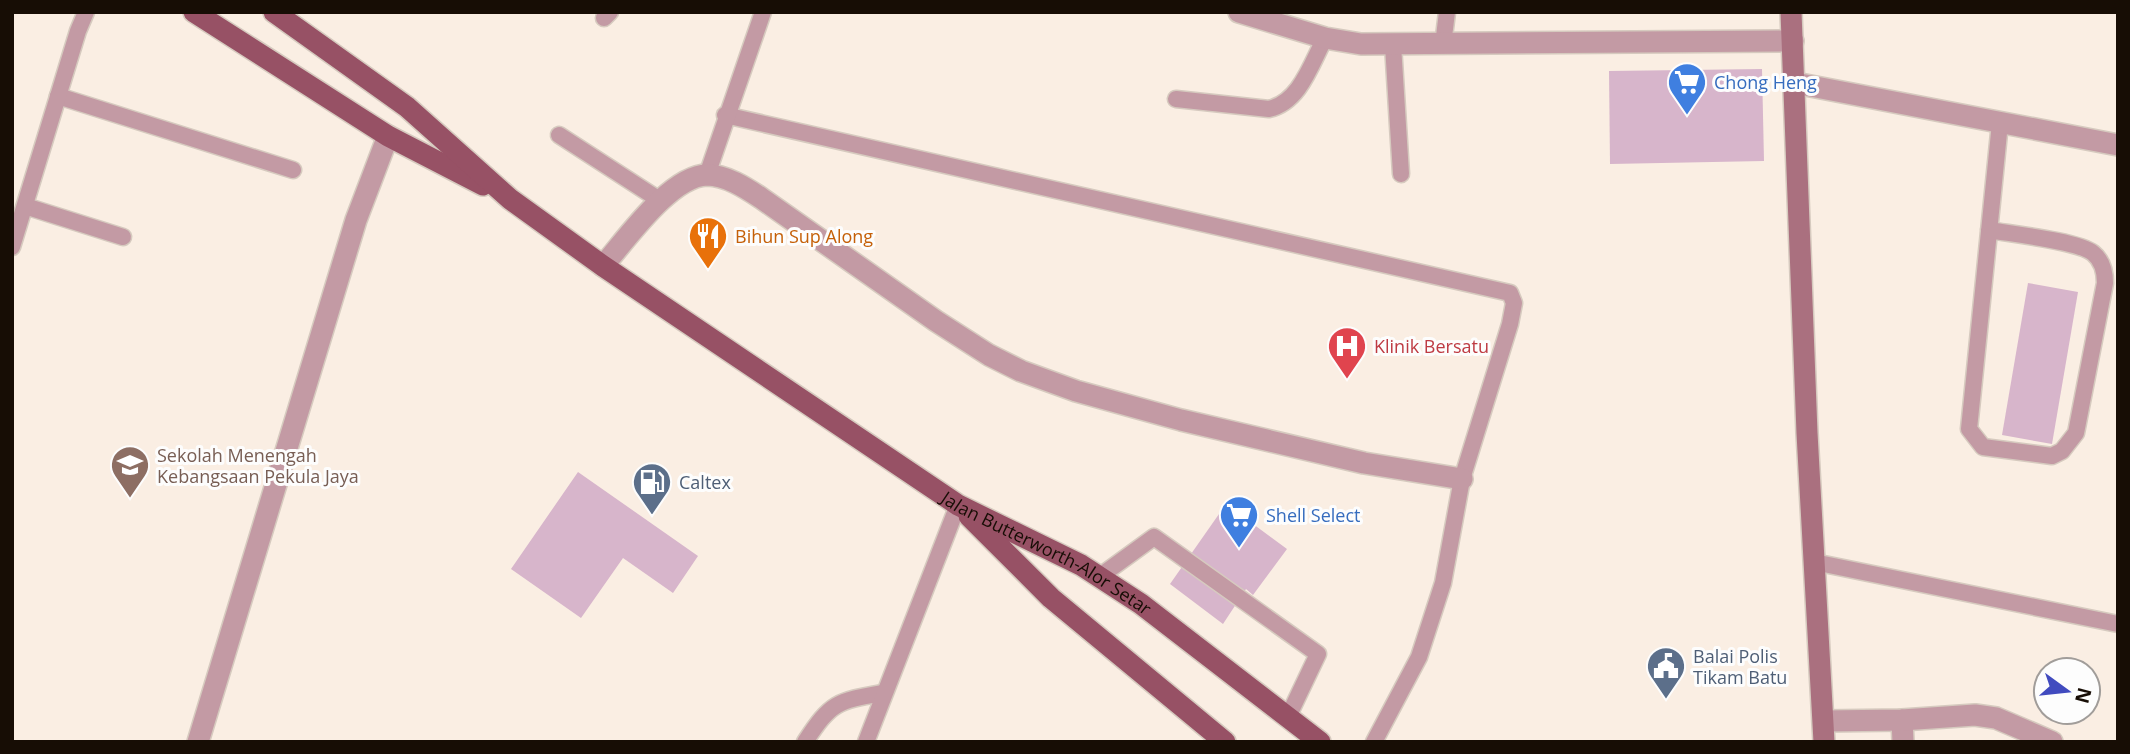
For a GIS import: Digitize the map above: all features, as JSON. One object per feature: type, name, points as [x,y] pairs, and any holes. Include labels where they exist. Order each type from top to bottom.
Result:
[{"type":"main road","points":[[194,12],[388,136],[510,199]]},
{"type":"main road","points":[[274,12],[407,107],[510,199],[958,505]]},
{"type":"main road","points":[[1791,12],[1814,562],[1824,731]]},
{"type":"main road","name":"Jalan Butterworth-Alor Setar","points":[[958,505],[1081,565],[1141,604],[1320,742]]},
{"type":"main road","name":"Jalan Butterworth-Alor Setar","points":[[958,505],[1051,598],[1225,742]]},
{"type":"street","points":[[1239,12],[1325,38],[1393,45],[1793,41]]},
{"type":"street","points":[[1795,83],[2118,145]]},
{"type":"street","points":[[198,742],[356,220],[388,136]]},
{"type":"street","points":[[603,265],[661,201],[684,182],[707,175],[738,183],[936,321],[989,355],[1021,371],[1076,391],[1181,420],[1364,463],[1462,479]]},
{"type":"street","points":[[1824,731],[1902,720],[1975,715],[1996,718],[2052,742]]},
{"type":"street","points":[[1902,720],[1903,742]]},
{"type":"lane","points":[[12,247],[86,12]]},
{"type":"lane","points":[[707,175],[725,115],[763,12]]},
{"type":"lane","points":[[1443,45],[1447,12]]},
{"type":"lane","points":[[1176,99],[1269,109],[1284,105],[1295,94],[1325,38]]},
{"type":"lane","points":[[1393,45],[1401,173]]},
{"type":"lane","points":[[58,96],[293,170]]},
{"type":"lane","points":[[725,115],[1510,293],[1514,303],[1510,324],[1462,479],[1443,583],[1419,657],[1374,742]]},
{"type":"lane","points":[[1989,229],[2083,248],[2101,261],[2105,272],[2076,433],[2062,451],[2052,456],[1983,447],[1969,429],[1989,229],[2000,123]]},
{"type":"lane","points":[[559,135],[661,201]]},
{"type":"lane","points":[[25,205],[123,237]]},
{"type":"lane","points":[[866,742],[882,693],[958,505]]},
{"type":"lane","points":[[1098,577],[1154,537],[1318,654],[1288,718]]},
{"type":"lane","points":[[1814,562],[2118,624]]},
{"type":"lane","points":[[805,742],[824,713],[844,699],[882,693]]},
{"type":"building","name":"Chong Heng","points":[[1762,69],[1764,161],[1610,164],[1609,71]]},
{"type":"building","points":[[2028,283],[2078,292],[2052,444],[2002,435]]},
{"type":"building","points":[[578,472],[698,556],[673,593],[623,558],[581,618],[511,569]]},
{"type":"building","name":"Shell Select","points":[[1226,504],[1287,549],[1253,595],[1246,589],[1223,624],[1170,584]]},
{"type":"place","name":"Chong Heng","points":[[1687,116]]},
{"type":"place","name":"Bihun Sup Along","points":[[708,270]]},
{"type":"place","name":"Klinik Bersatu","points":[[1347,380]]},
{"type":"place","name":"Sekolah Menengah Kebangsaan Pekula Jaya","points":[[130,499]]},
{"type":"place","name":"Caltex","points":[[652,516]]},
{"type":"place","name":"Shell Select","points":[[1239,549]]},
{"type":"place","name":"Balai Polis Tikam Batu","points":[[1666,700]]}]
